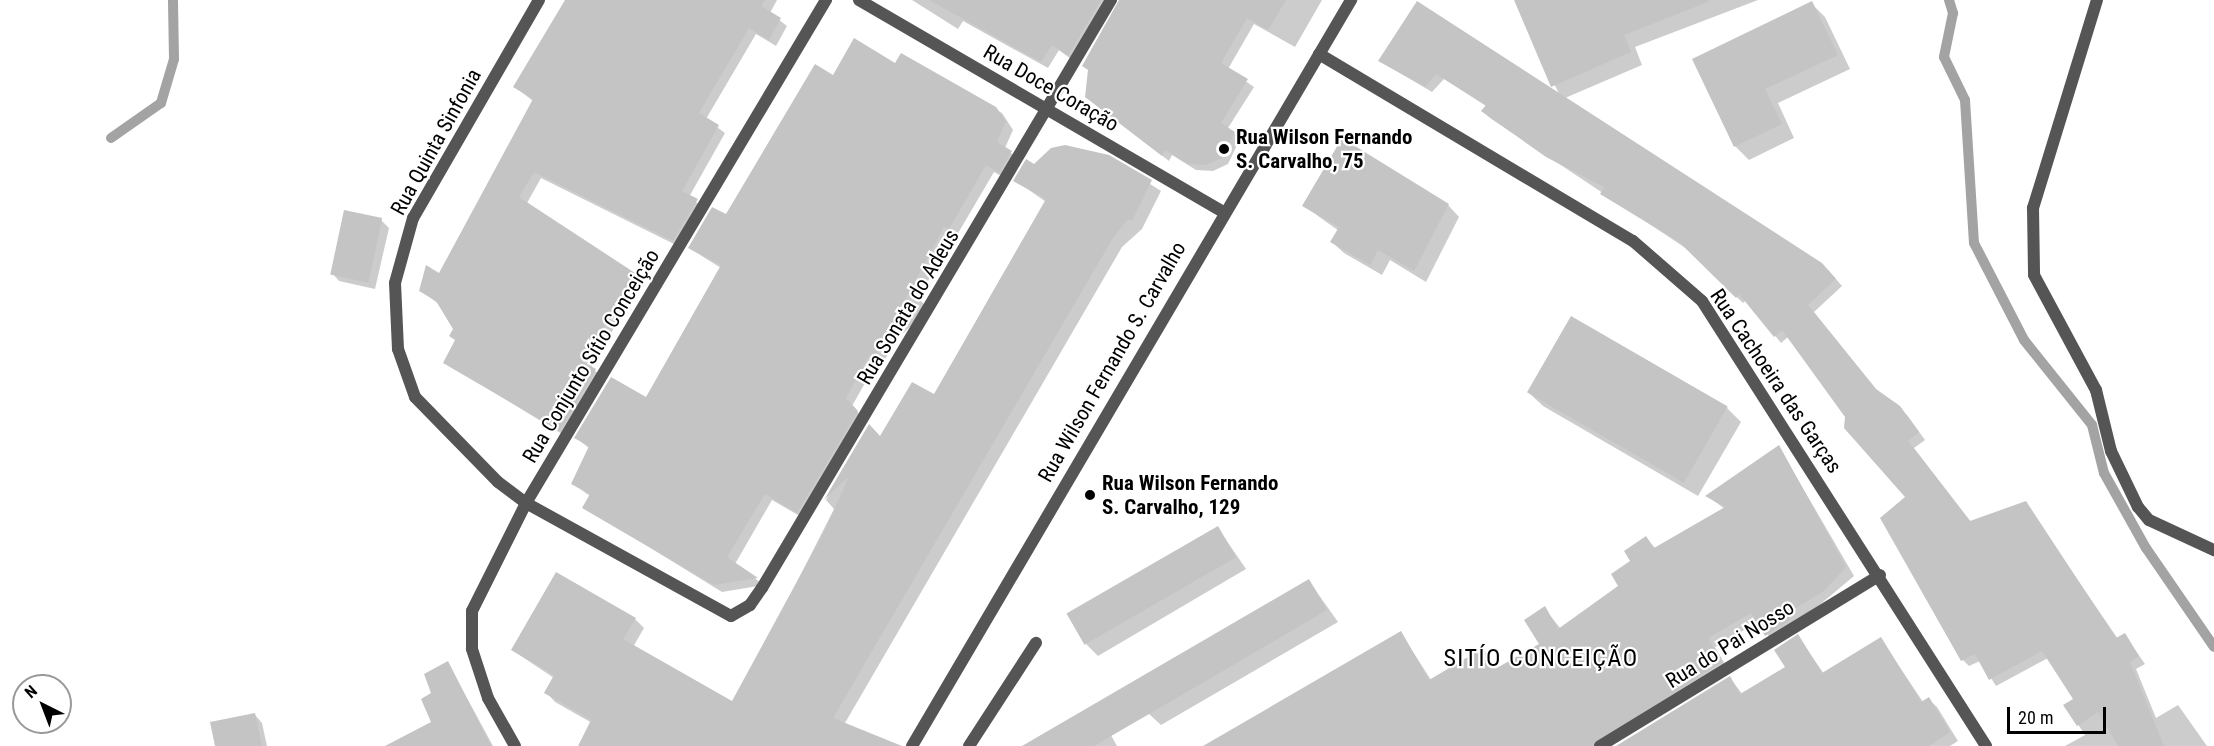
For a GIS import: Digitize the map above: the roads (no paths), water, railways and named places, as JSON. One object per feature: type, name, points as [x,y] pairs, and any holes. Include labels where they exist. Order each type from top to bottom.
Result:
[{"type":"street","name":"Rua Quinta Sinfonia","points":[[539,0],[413,218],[395,283],[398,349],[415,397],[447,436],[526,503],[722,615]]},
{"type":"street","name":"Rua Conjunto Sítio Conceição","points":[[515,746],[488,698],[469,632],[493,563],[526,503],[825,0]]},
{"type":"street","name":"Rua Doce Coração","points":[[859,0],[1223,212]]},
{"type":"street","name":"Rua Sonata do Adeus","points":[[722,615],[739,613],[762,588],[1049,109],[1111,0]]},
{"type":"street","name":"Rua Wilson Fernando S. Carvalho","points":[[912,746],[1223,212],[1351,0]]},
{"type":"street","points":[[2097,0],[2033,208],[2034,275],[2096,390],[2111,451],[2138,507],[2149,520],[2214,550]]},
{"type":"street","name":"Rua Cachoeira das Garças","points":[[1319,54],[1633,241],[1668,268],[1702,301],[1736,348],[1986,746]]},
{"type":"street","name":"Rua do Pai Nosso","points":[[1600,746],[1880,575]]},
{"type":"street","points":[[969,746],[1036,643]]},
{"type":"waterway","points":[[111,138],[161,103],[174,59],[173,0]]},
{"type":"waterway","points":[[1949,0],[1953,13],[1944,57],[1965,100],[1974,243],[2024,340],[2092,425],[2104,473],[2146,548],[2214,647]]},
{"type":"place","name":"Rua Wilson Fernando S. Carvalho, 75","points":[[1224,149]]},
{"type":"place","name":"Rua Wilson Fernando S. Carvalho, 129","points":[[1090,495]]},
{"type":"district","name":"SITÍO CONCEIÇÃO","points":[[1541,659]]}]
